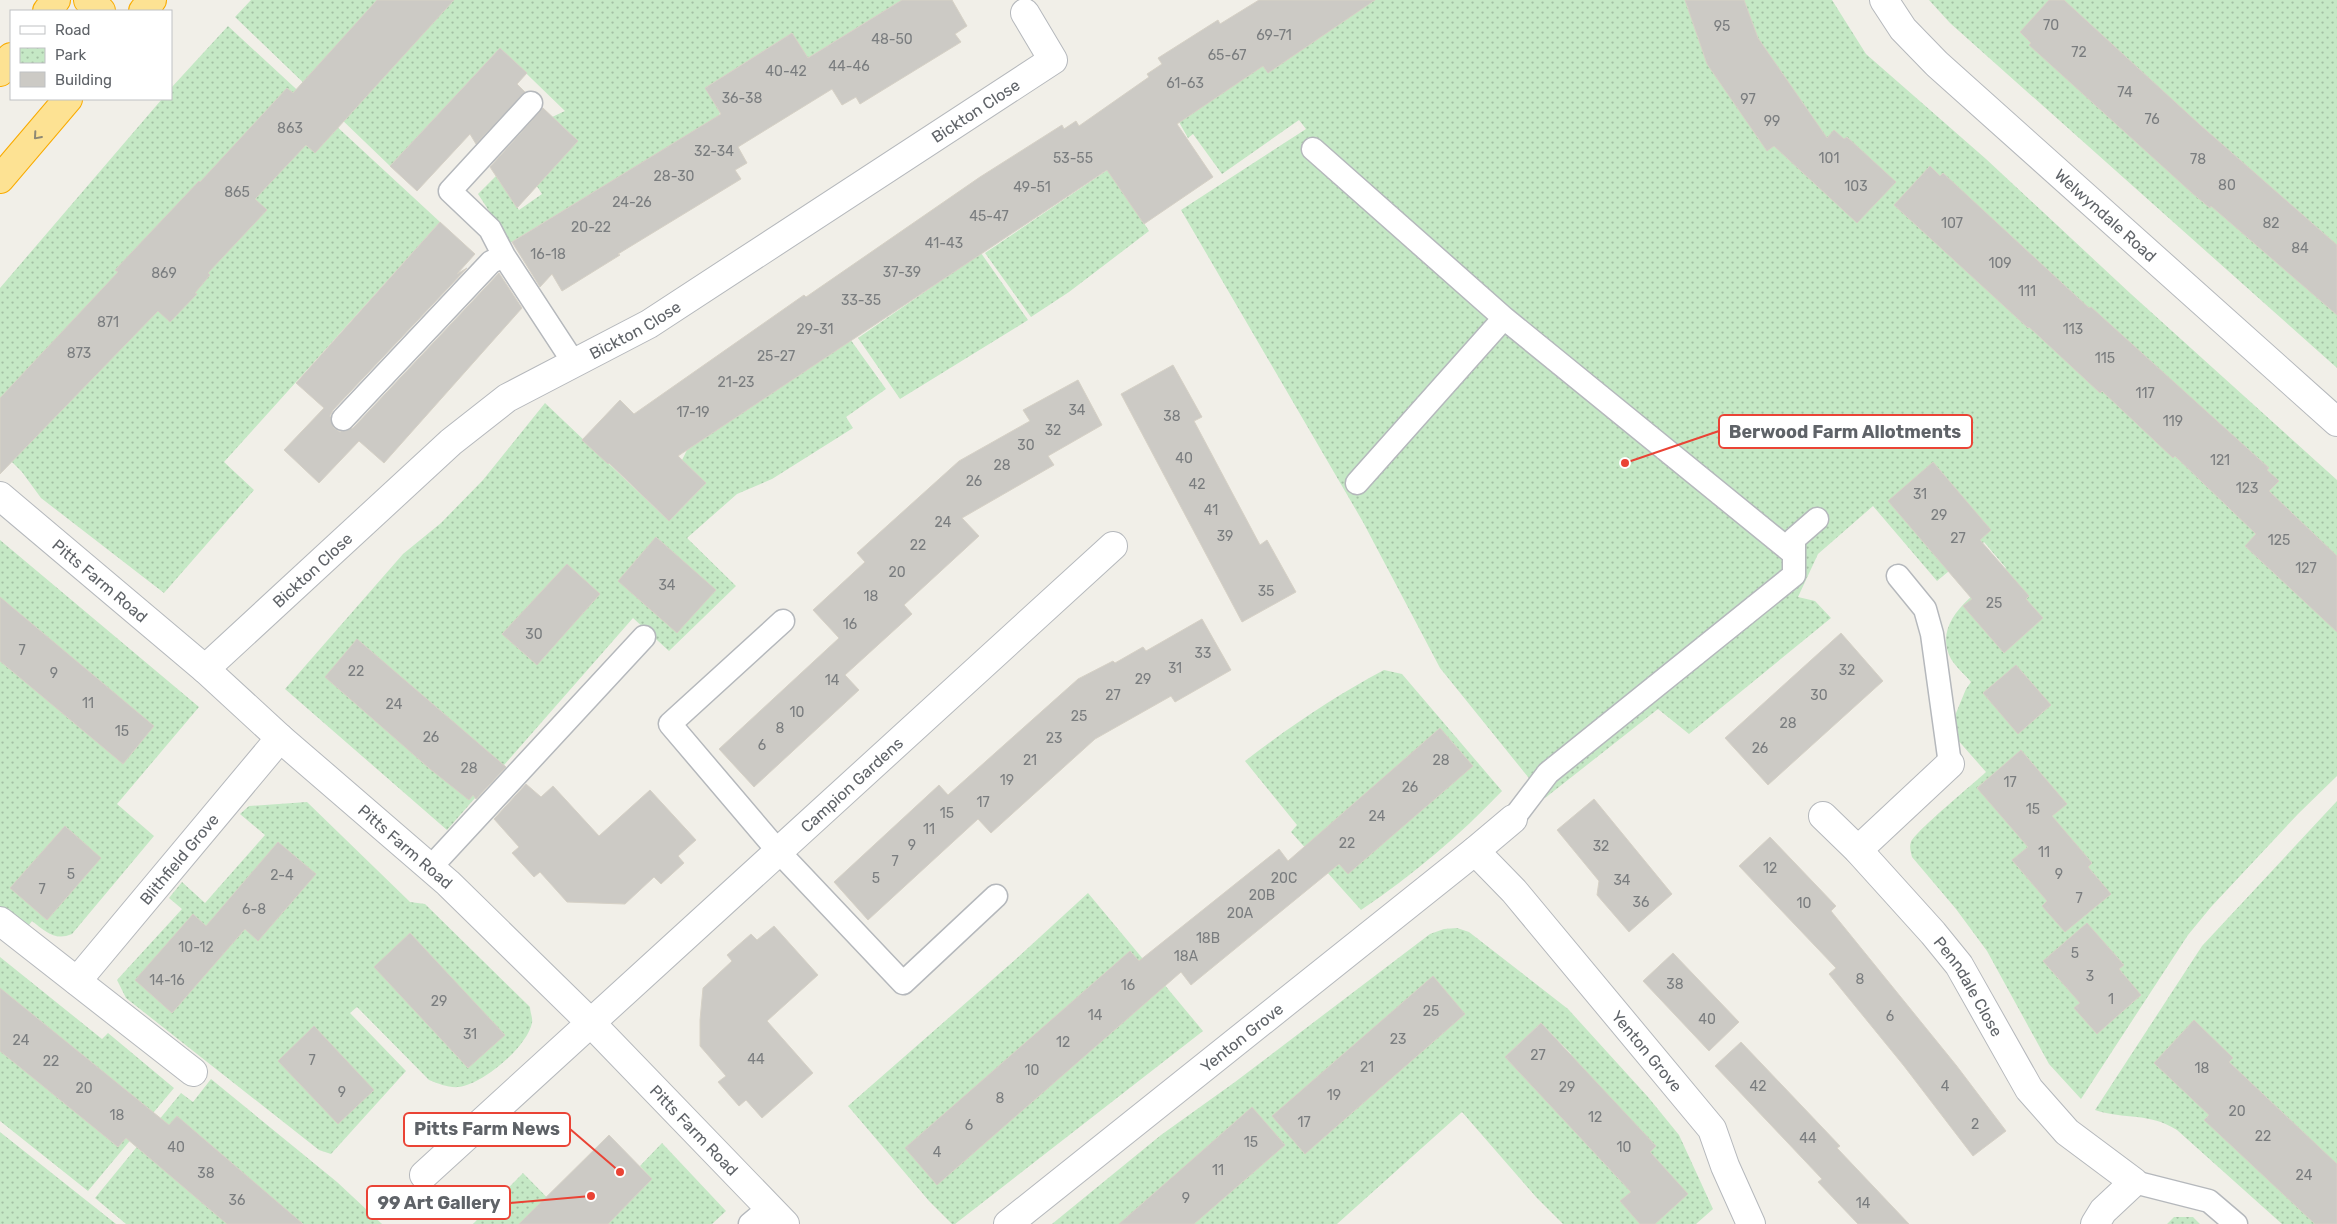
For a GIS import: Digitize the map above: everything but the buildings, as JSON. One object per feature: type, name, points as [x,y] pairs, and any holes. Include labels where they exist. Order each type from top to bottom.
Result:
[{"type":"highway","points":[[48,10],[56,0]]},
{"type":"highway","points":[[88,0],[100,10]]},
{"type":"highway","points":[[144,10],[152,0]]},
{"type":"highway","points":[[0,72],[10,58]]},
{"type":"highway","points":[[0,179],[67,100]]},
{"type":"street","name":"Welwyndale Road","points":[[1884,0],[1903,28],[1937,64],[2337,422]]},
{"type":"street","name":"Bickton Close","points":[[205,669],[451,442],[507,398],[649,324],[1053,60],[1025,13]]},
{"type":"street","name":"Pitts Farm Road","points":[[0,496],[205,669],[280,738],[430,868],[590,1022],[768,1219]]},
{"type":"street","name":"Campion Gardens","points":[[424,1175],[1113,546]]},
{"type":"street","name":"Blithfield Grove","points":[[78,981],[280,738]]},
{"type":"street","points":[[1858,850],[1950,764]]},
{"type":"street","name":"Penndale Close","points":[[1823,816],[1858,850],[1934,933],[1959,965],[2029,1089],[2067,1132],[2134,1182]]},
{"type":"street","name":"Yenton Grove","points":[[1008,1224],[1513,819]]},
{"type":"street","name":"Yenton Grove","points":[[1475,851],[1514,891],[1712,1129],[1725,1166],[1751,1224]]},
{"type":"street","points":[[0,921],[193,1072]]},
{"type":"street","points":[[2095,1224],[2103,1211],[2134,1182]]},
{"type":"lane","points":[[531,103],[450,191],[490,229],[504,256],[574,363]]},
{"type":"lane","points":[[1313,149],[1504,318],[1794,554]]},
{"type":"lane","points":[[343,419],[491,262],[504,256]]},
{"type":"lane","points":[[1356,483],[1504,318]]},
{"type":"lane","points":[[1513,819],[1548,773],[1794,575],[1794,539],[1817,519]]},
{"type":"lane","points":[[1898,576],[1925,609],[1932,634],[1950,764]]},
{"type":"lane","points":[[783,621],[670,724],[778,851],[903,982],[996,896]]},
{"type":"lane","points":[[430,868],[644,637]]},
{"type":"lane","points":[[2134,1182],[2209,1201],[2236,1224]]},
{"type":"green space","points":[[251,0],[902,0],[808,58],[791,34],[705,88],[720,112],[719,116],[510,243],[478,194],[496,176],[519,210],[542,194],[518,157],[555,165],[578,141],[552,117],[565,111],[500,48],[390,166],[235,17]]},
{"type":"green space","points":[[1342,0],[1832,0],[1866,54],[1986,159],[2131,294],[2337,480],[2337,776],[2298,814],[2211,907],[2188,935],[2081,1099],[2049,1064],[1987,951],[1956,909],[1912,857],[1910,850],[1911,842],[1915,836],[1986,772],[1949,730],[1966,689],[1971,682],[1951,659],[1946,645],[1947,631],[1961,607],[2006,568],[1984,542],[1937,581],[1873,506],[1818,554],[1798,597],[1815,601],[1831,618],[1689,734],[1658,709],[1545,798],[1440,668],[1363,522],[1181,210],[1306,129],[1299,120],[1222,174],[1193,134],[1188,138],[1179,122]]},
{"type":"green space","points":[[1929,0],[2337,0],[2337,368],[1950,23]]},
{"type":"green space","points":[[228,26],[440,222],[224,462],[254,490],[164,593],[41,498],[22,472],[0,450],[0,288],[161,100],[172,100],[172,87]]},
{"type":"green space","points":[[1109,169],[1149,231],[1069,292],[1031,317],[985,253]]},
{"type":"green space","points":[[981,253],[1028,320],[900,399],[858,338]]},
{"type":"green space","points":[[850,339],[886,389],[846,417],[853,428],[772,479],[737,494],[687,538],[736,586],[669,651],[633,618],[447,830],[285,689],[403,554],[441,523],[483,480],[545,403],[669,521],[706,483],[682,460],[687,450]]},
{"type":"green space","points":[[0,540],[199,707],[117,804],[154,836],[72,934],[66,936],[51,934],[32,921],[23,933],[0,913]]},
{"type":"green space","points":[[1384,670],[1402,674],[1502,791],[1435,854],[1361,910],[1291,832],[1297,825],[1245,761],[1313,712]]},
{"type":"green space","points":[[2337,801],[2337,1224],[2282,1224],[2177,1130],[2167,1124],[2147,1118],[2117,1115],[2095,1110],[2202,946]]},
{"type":"green space","points":[[307,802],[410,902],[425,904],[530,1007],[532,1019],[528,1033],[522,1043],[503,1063],[480,1079],[455,1087],[429,1080],[357,1007],[350,1013],[406,1071],[331,1154],[319,1150],[126,998],[117,980],[182,909],[169,898],[182,882],[205,903],[265,835],[240,814],[249,806]]},
{"type":"green space","points":[[1088,893],[1203,1031],[955,1224],[952,1224],[929,1201],[848,1106],[1016,959]]},
{"type":"green space","points":[[1457,928],[1469,932],[1568,1009],[1648,1097],[1679,1135],[1713,1209],[1696,1224],[1563,1224],[1536,1197],[1462,1112],[1337,1224],[1052,1224],[1161,1135],[1235,1082],[1430,934],[1444,929]],"holes":[[[1541,1023],[1571,1054],[1535,1088],[1505,1057]]]},
{"type":"green space","points":[[0,957],[102,1039],[108,1033],[174,1088],[88,1191],[0,1121]]},
{"type":"green space","points":[[211,1079],[337,1182],[382,1224],[126,1224],[95,1198],[181,1093],[193,1102]]},
{"type":"green space","points":[[0,1132],[116,1224],[0,1224]]},
{"type":"green space","points":[[662,1143],[726,1211],[712,1224],[607,1224],[652,1179],[640,1166]]},
{"type":"green space","points":[[523,1173],[573,1224],[473,1224]]},
{"type":"green space","points":[[2174,1217],[2193,1217],[2200,1224],[2167,1224]]},
{"type":"place","name":"Berwood Farm Allotments","points":[[1625,463]]},
{"type":"place","name":"Pitts Farm News","points":[[620,1172]]},
{"type":"place","name":"99 Art Gallery","points":[[591,1196]]}]
